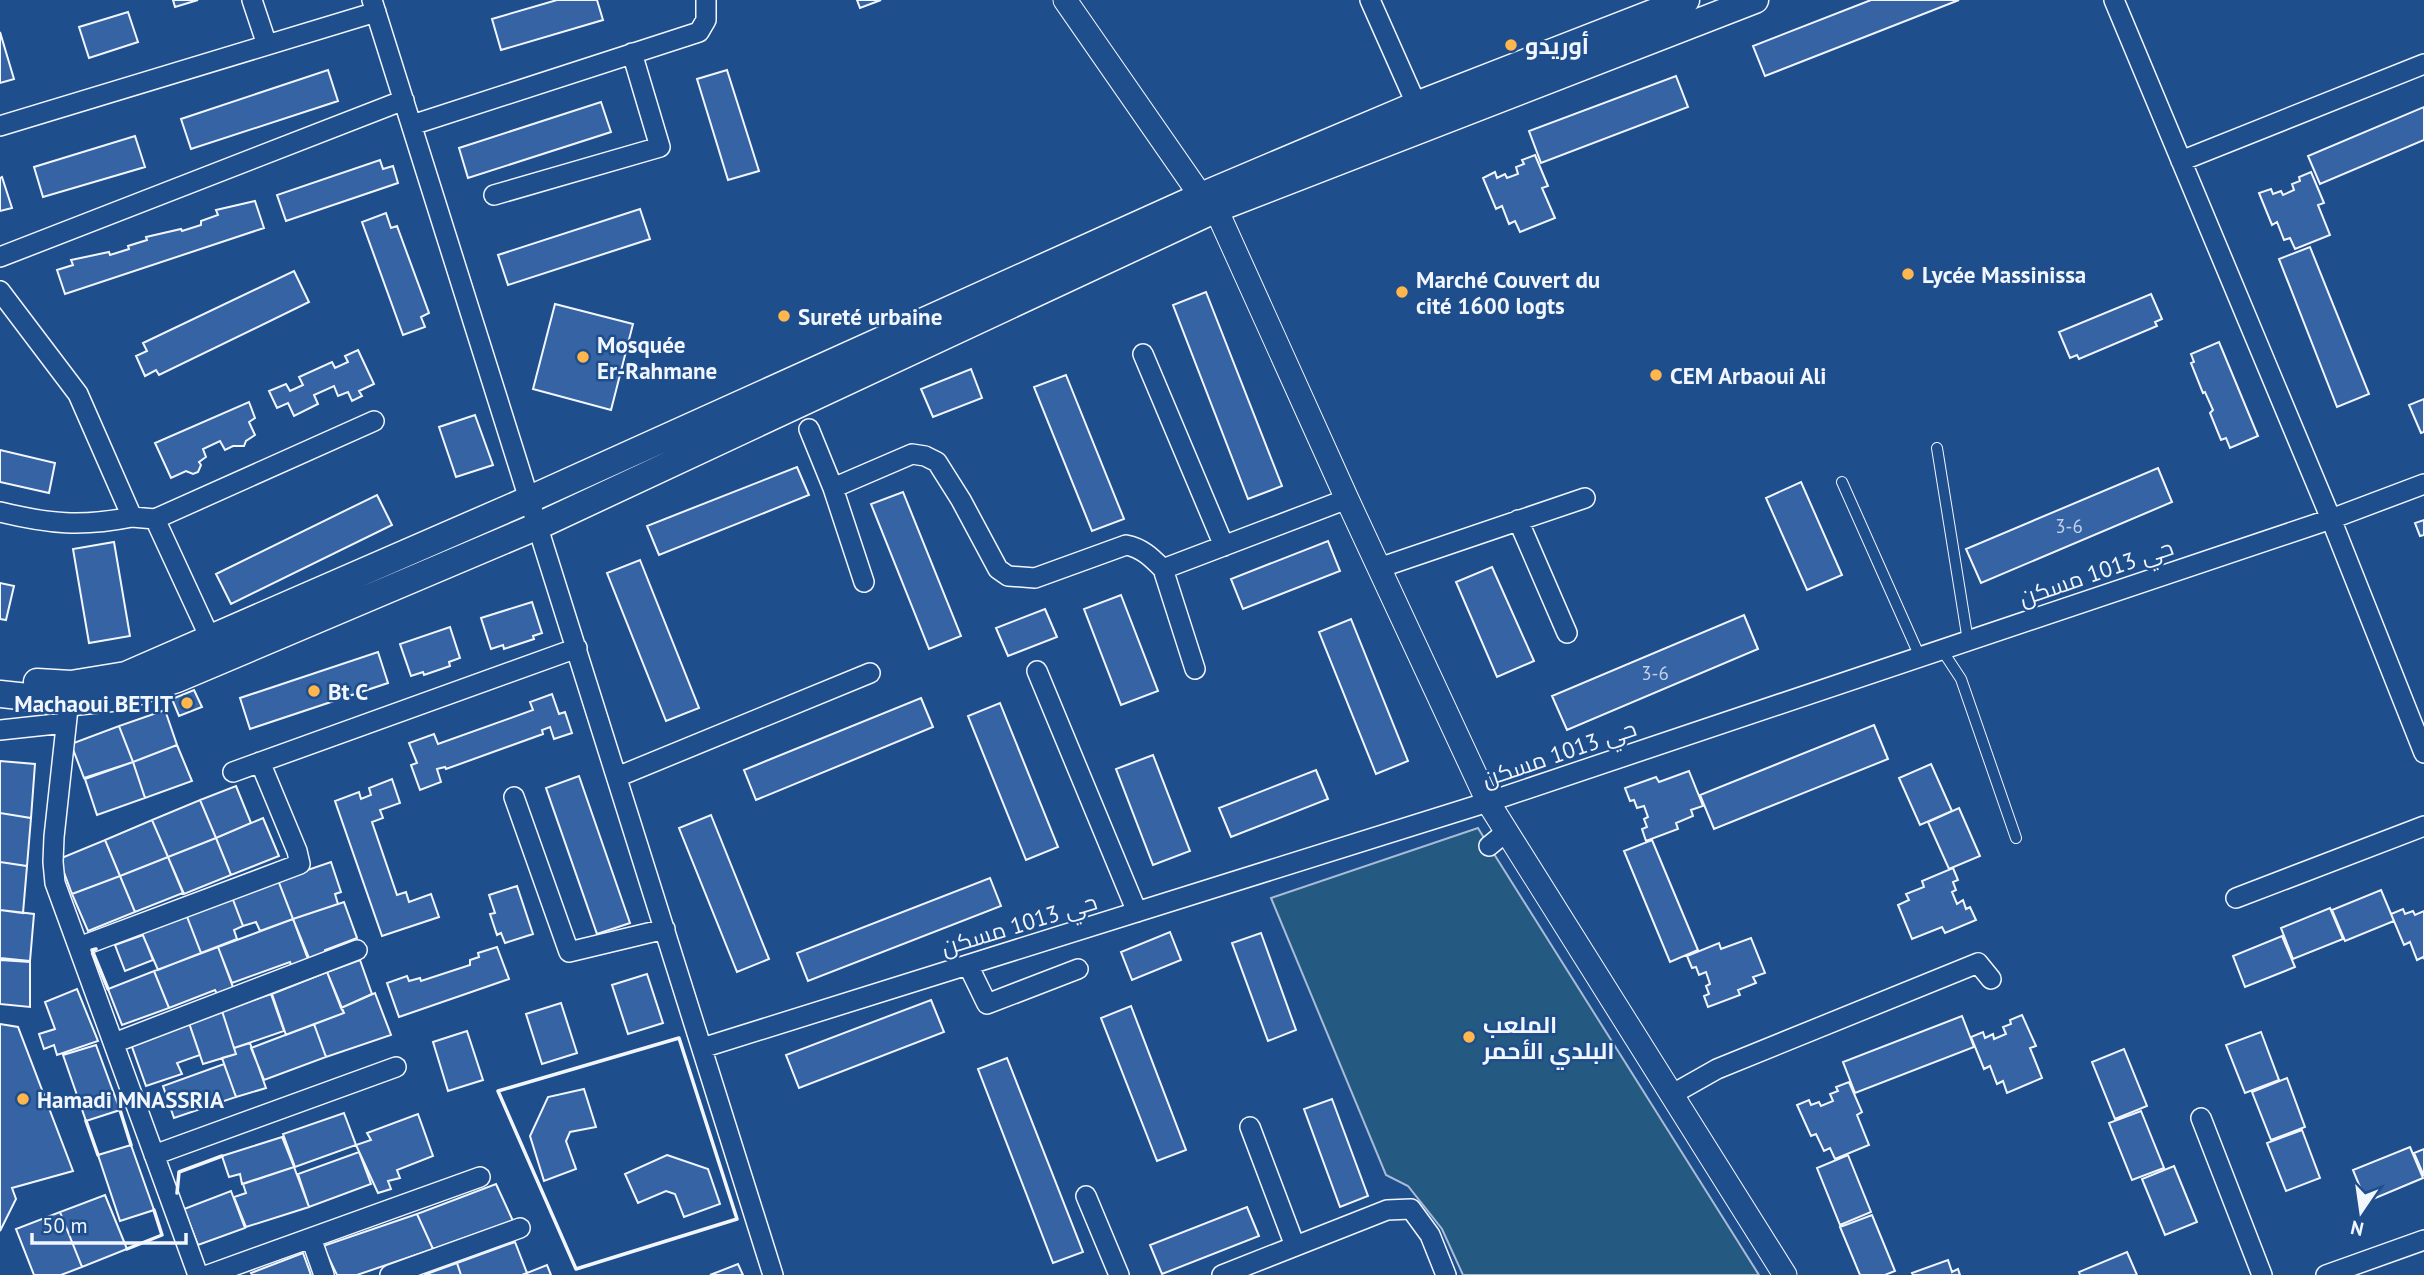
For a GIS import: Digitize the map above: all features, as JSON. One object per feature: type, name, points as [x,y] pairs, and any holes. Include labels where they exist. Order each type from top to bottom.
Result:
[{"type":"main road","points":[[1421,116],[1755,0]]},
{"type":"main road","points":[[0,677],[15,680],[67,703],[210,638],[1209,203],[1421,116],[1673,2]]},
{"type":"main road","points":[[0,694],[67,703],[121,696],[177,679],[538,526],[1209,203]]},
{"type":"street","points":[[253,0],[267,45]]},
{"type":"street","points":[[412,125],[699,32],[706,20],[706,0]]},
{"type":"street","points":[[1065,0],[1209,203],[1488,802],[1498,839],[1671,1095],[1785,1275]]},
{"type":"street","points":[[1370,0],[1421,116]]},
{"type":"street","points":[[2114,0],[2331,519],[2424,753]]},
{"type":"street","points":[[0,126],[267,45],[374,6],[774,1275]]},
{"type":"street","points":[[494,195],[660,147],[632,53]]},
{"type":"street","points":[[2181,161],[2424,64]]},
{"type":"street","points":[[0,257],[404,100]]},
{"type":"street","points":[[0,291],[78,394],[132,517]]},
{"type":"street","points":[[1143,354],[1224,546]]},
{"type":"street","points":[[0,512],[42,522],[89,524],[132,517],[155,519],[374,421]]},
{"type":"street","points":[[809,429],[833,488],[864,582]]},
{"type":"street","points":[[833,488],[912,454],[937,462],[998,569],[1008,576],[1035,578],[1126,545],[1137,547],[1163,569],[1195,669]]},
{"type":"street","name":"حي 1013 مسكن","points":[[702,1048],[1488,802],[2331,519],[2424,484]]},
{"type":"street","points":[[1379,568],[1585,498]]},
{"type":"street","points":[[1163,569],[1347,499]]},
{"type":"street","points":[[155,519],[210,638]]},
{"type":"street","points":[[1518,520],[1567,634]]},
{"type":"street","points":[[233,772],[577,648]]},
{"type":"street","points":[[1037,671],[1137,912]]},
{"type":"street","points":[[617,777],[870,673]]},
{"type":"street","points":[[0,730],[67,703],[53,862],[55,883],[198,1275]]},
{"type":"street","points":[[79,947],[300,864],[260,762]]},
{"type":"street","points":[[514,797],[569,952],[665,929]]},
{"type":"street","points":[[2235,898],[2424,826]]},
{"type":"street","points":[[114,1043],[357,950]]},
{"type":"street","points":[[1671,1095],[1717,1069],[1978,962],[1991,979]]},
{"type":"street","points":[[968,965],[987,1004],[1078,969]]},
{"type":"street","points":[[155,1155],[396,1068]]},
{"type":"street","points":[[2202,1118],[2262,1275]]},
{"type":"street","points":[[1250,1127],[1295,1246]]},
{"type":"street","points":[[208,1275],[481,1177]]},
{"type":"street","points":[[1086,1196],[1119,1275]]},
{"type":"street","points":[[1222,1275],[1387,1210],[1411,1209],[1430,1235],[1446,1275]]},
{"type":"street","points":[[390,1275],[520,1228]]},
{"type":"street","points":[[311,1238],[324,1275]]},
{"type":"street","points":[[2326,1275],[2424,1240]]},
{"type":"lane","points":[[1937,448],[1968,641]]},
{"type":"lane","points":[[1842,482],[1920,657]]},
{"type":"lane","points":[[1941,650],[1961,679],[2016,838]]},
{"type":"shaded area","name":"الملعب البلدي الأحمر","points":[[1478,828],[1759,1275],[1463,1275],[1442,1229],[1408,1186],[1386,1175],[1271,898]]},
{"type":"building","points":[[173,0],[198,0],[175,7]]},
{"type":"building","points":[[557,0],[597,0],[603,20],[501,50],[492,19]]},
{"type":"building","points":[[857,0],[881,0],[860,8]]},
{"type":"building","points":[[1871,0],[1959,0],[1765,76],[1753,46]]},
{"type":"building","points":[[128,12],[138,42],[89,58],[79,27]]},
{"type":"building","points":[[0,32],[14,79],[0,83]]},
{"type":"building","points":[[328,70],[338,101],[191,149],[181,119]]},
{"type":"building","points":[[727,70],[759,171],[728,180],[697,79]]},
{"type":"building","points":[[1676,76],[1688,107],[1541,163],[1529,131]]},
{"type":"building","points":[[601,102],[611,132],[468,178],[459,148]]},
{"type":"building","points":[[2424,107],[2424,140],[2320,184],[2308,156]]},
{"type":"building","points":[[135,136],[145,167],[43,197],[34,167]]},
{"type":"building","points":[[1535,155],[1548,186],[1542,188],[1555,218],[1520,232],[1515,221],[1509,224],[1502,206],[1496,209],[1483,178],[1495,172],[1497,178],[1505,174],[1507,178],[1518,174],[1516,167],[1524,164],[1522,160]]},
{"type":"building","points":[[380,160],[383,169],[393,166],[398,183],[286,221],[277,195]]},
{"type":"building","points":[[2311,172],[2324,203],[2318,205],[2330,235],[2295,249],[2290,238],[2284,240],[2277,222],[2272,225],[2259,193],[2271,189],[2273,194],[2281,191],[2283,195],[2294,190],[2292,184],[2300,181],[2299,177]]},
{"type":"building","points":[[2,177],[12,208],[0,211],[0,178]]},
{"type":"building","points":[[255,201],[264,228],[65,294],[57,270],[73,265],[71,260],[109,252],[110,255],[129,249],[128,246],[147,240],[146,237],[201,225],[201,221],[218,215],[216,210]]},
{"type":"building","points":[[640,209],[650,239],[508,285],[498,255]]},
{"type":"building","points":[[386,213],[391,228],[397,226],[429,313],[421,317],[425,327],[403,335],[362,222]]},
{"type":"building","points":[[2310,247],[2369,394],[2337,407],[2279,259]]},
{"type":"building","points":[[294,271],[309,302],[159,375],[156,370],[145,376],[136,356],[147,351],[143,343]]},
{"type":"building","points":[[1206,292],[1282,486],[1248,499],[1173,305]]},
{"type":"building","points":[[2151,294],[2162,319],[2155,322],[2157,326],[2079,359],[2077,355],[2070,358],[2059,332]]},
{"type":"building","name":"Mosquée Er-Rahmane","points":[[555,304],[633,324],[611,410],[533,389]]},
{"type":"building","points":[[2219,342],[2258,436],[2230,448],[2226,438],[2221,440],[2210,413],[2213,410],[2191,363],[2194,362],[2191,354]]},
{"type":"building","points":[[358,350],[374,384],[359,391],[362,396],[352,401],[348,392],[338,396],[334,386],[314,395],[318,404],[294,416],[288,403],[277,408],[269,391],[286,384],[290,391],[303,385],[299,377],[332,362],[335,368],[348,362],[345,356]]},
{"type":"building","points":[[971,369],[982,398],[933,417],[921,389]]},
{"type":"building","points":[[1066,375],[1124,519],[1092,531],[1034,387]]},
{"type":"building","points":[[2424,399],[2424,432],[2421,433],[2409,405]]},
{"type":"building","points":[[249,402],[255,418],[249,422],[255,435],[246,441],[244,446],[233,446],[225,450],[220,441],[203,449],[206,457],[199,462],[201,465],[198,472],[193,474],[186,471],[171,478],[155,443]]},
{"type":"building","points":[[475,415],[493,465],[456,477],[439,427]]},
{"type":"building","points":[[0,450],[55,463],[49,493],[0,482]]},
{"type":"building","points":[[797,467],[809,495],[659,555],[647,526]]},
{"type":"building","points":[[2158,468],[2172,502],[1981,583],[1966,549]]},
{"type":"building","points":[[1801,482],[1842,575],[1807,590],[1766,498]]},
{"type":"building","points":[[903,492],[961,636],[929,649],[871,504]]},
{"type":"building","points":[[377,495],[392,525],[231,604],[216,574]]},
{"type":"building","points":[[2424,520],[2424,535],[2420,536],[2415,523]]},
{"type":"building","points":[[1328,541],[1340,571],[1243,609],[1231,579]]},
{"type":"building","points":[[114,542],[130,636],[89,643],[73,549]]},
{"type":"building","points":[[640,560],[699,708],[666,721],[607,573]]},
{"type":"building","points":[[1492,567],[1534,661],[1497,677],[1456,582]]},
{"type":"building","points":[[0,583],[14,586],[6,620],[0,619]]},
{"type":"building","points":[[1121,595],[1158,691],[1121,705],[1084,609]]},
{"type":"building","points":[[532,602],[542,633],[533,636],[534,639],[504,649],[503,645],[491,649],[481,618]]},
{"type":"building","points":[[1045,609],[1057,637],[1008,656],[996,628]]},
{"type":"building","points":[[1744,615],[1758,649],[1567,730],[1552,696]]},
{"type":"building","points":[[1351,619],[1408,761],[1376,774],[1319,632]]},
{"type":"building","points":[[450,627],[460,658],[449,662],[450,666],[424,675],[423,672],[411,676],[400,644]]},
{"type":"building","name":"Bt C","points":[[378,652],[388,683],[250,729],[240,698]]},
{"type":"building","name":"Machaoui BETIT","points":[[194,690],[202,707],[179,716],[172,699]]},
{"type":"building","points":[[552,694],[559,714],[565,712],[572,733],[554,739],[550,727],[542,730],[543,734],[446,769],[437,769],[441,782],[420,790],[411,765],[417,763],[409,743],[434,734],[438,744],[533,710],[530,702]]},
{"type":"building","points":[[921,698],[933,727],[756,800],[744,770]]},
{"type":"building","points":[[1000,703],[1058,847],[1026,860],[968,716]]},
{"type":"building","points":[[165,710],[177,745],[133,762],[119,726]]},
{"type":"building","points":[[1874,725],[1888,759],[1714,829],[1700,795]]},
{"type":"building","points":[[119,726],[133,762],[84,778],[71,744]]},
{"type":"building","points":[[177,745],[192,781],[145,798],[133,762]]},
{"type":"building","points":[[1153,755],[1190,851],[1153,865],[1116,769]]},
{"type":"building","points":[[0,761],[35,764],[31,818],[0,813]]},
{"type":"building","points":[[133,762],[145,798],[97,815],[85,779]]},
{"type":"building","points":[[1931,764],[1952,811],[1920,825],[1899,778]]},
{"type":"building","points":[[1316,770],[1328,799],[1231,837],[1219,808]]},
{"type":"building","points":[[1689,771],[1703,806],[1691,810],[1693,816],[1676,823],[1678,829],[1646,841],[1642,829],[1647,827],[1644,819],[1648,817],[1644,806],[1637,808],[1634,800],[1630,801],[1625,788],[1656,777],[1659,782]]},
{"type":"building","points":[[579,776],[630,923],[597,934],[546,788]]},
{"type":"building","points":[[392,779],[400,803],[380,810],[383,818],[372,822],[397,895],[406,892],[409,902],[431,894],[439,917],[382,936],[335,801],[359,792],[361,799],[371,795],[369,788]]},
{"type":"building","points":[[236,786],[251,823],[216,838],[200,800]]},
{"type":"building","points":[[200,800],[216,838],[168,857],[152,820]]},
{"type":"building","points":[[1959,808],[1980,856],[1949,869],[1928,822]]},
{"type":"building","points":[[0,813],[31,818],[27,866],[0,862]]},
{"type":"building","points":[[711,815],[769,959],[737,972],[679,828]]},
{"type":"building","points":[[263,818],[279,856],[231,875],[216,838]]},
{"type":"building","points":[[152,820],[168,857],[120,876],[105,840]]},
{"type":"building","points":[[216,838],[231,875],[184,894],[168,857]]},
{"type":"building","points":[[105,840],[120,876],[72,894],[59,859]]},
{"type":"building","points":[[1652,840],[1698,950],[1670,962],[1624,851]]},
{"type":"building","points":[[168,857],[183,893],[135,912],[120,876]]},
{"type":"building","points":[[0,862],[27,866],[23,913],[0,910]]},
{"type":"building","points":[[331,862],[341,892],[335,894],[338,904],[293,919],[278,880]]},
{"type":"building","points":[[1953,868],[1958,880],[1953,882],[1956,890],[1952,892],[1957,904],[1963,900],[1966,909],[1970,907],[1976,920],[1945,933],[1942,927],[1912,939],[1898,905],[1909,900],[1906,894],[1924,887],[1922,881]]},
{"type":"building","points":[[120,876],[135,912],[88,931],[72,894]]},
{"type":"building","points":[[990,878],[1001,906],[808,981],[797,953]]},
{"type":"building","points":[[278,880],[293,919],[260,931],[256,922],[243,926],[232,897]]},
{"type":"building","points":[[517,886],[533,934],[505,943],[501,933],[497,935],[490,914],[495,913],[489,895]]},
{"type":"building","points":[[2381,890],[2394,921],[2345,941],[2332,910]]},
{"type":"building","points":[[232,897],[243,926],[234,930],[237,939],[201,953],[186,914]]},
{"type":"building","points":[[344,902],[357,938],[325,950],[327,957],[311,963],[293,919]]},
{"type":"building","points":[[2330,908],[2343,939],[2293,959],[2281,928]]},
{"type":"building","points":[[2403,909],[2405,914],[2413,911],[2415,915],[2424,911],[2424,959],[2423,957],[2417,960],[2410,942],[2404,945],[2391,914]]},
{"type":"building","points":[[0,910],[34,914],[30,961],[0,958]]},
{"type":"building","points":[[186,914],[201,953],[158,970],[141,931]]},
{"type":"building","points":[[293,919],[309,962],[293,969],[290,962],[232,983],[218,947]]},
{"type":"building","points":[[1170,932],[1181,960],[1132,980],[1121,952]]},
{"type":"building","points":[[1261,933],[1296,1030],[1268,1041],[1232,943]]},
{"type":"building","points":[[143,935],[153,960],[125,971],[115,945]]},
{"type":"building","points":[[2282,936],[2295,967],[2245,987],[2233,956]]},
{"type":"building","points":[[1751,938],[1765,973],[1753,977],[1756,983],[1738,990],[1740,995],[1708,1007],[1704,996],[1709,994],[1706,986],[1710,984],[1706,972],[1699,975],[1696,967],[1692,968],[1687,956],[1719,943],[1721,949]]},
{"type":"building","points":[[218,947],[234,990],[218,996],[215,990],[169,1008],[154,971]]},
{"type":"building","points":[[497,947],[509,979],[399,1017],[387,983],[407,976],[409,981],[420,978],[421,981],[470,965],[470,960],[479,957],[478,953]]},
{"type":"building","points":[[0,960],[30,962],[30,1007],[0,1004]]},
{"type":"building","points":[[360,960],[372,994],[341,1008],[327,972]]},
{"type":"building","points":[[154,971],[169,1008],[122,1025],[108,989]]},
{"type":"building","points":[[327,972],[344,1013],[286,1035],[272,994]]},
{"type":"building","points":[[647,974],[663,1023],[628,1034],[612,985]]},
{"type":"building","points":[[77,989],[98,1041],[57,1055],[54,1045],[44,1049],[39,1034],[55,1029],[45,1002]]},
{"type":"building","points":[[375,993],[391,1035],[326,1057],[314,1024],[344,1013],[341,1008]]},
{"type":"building","points":[[271,994],[284,1031],[234,1048],[222,1011]]},
{"type":"building","points":[[931,1000],[944,1032],[799,1088],[786,1055]]},
{"type":"building","points":[[561,1003],[577,1053],[542,1064],[526,1014]]},
{"type":"building","points":[[1131,1006],[1186,1150],[1157,1161],[1101,1018]]},
{"type":"building","points":[[222,1011],[236,1054],[203,1064],[189,1023]]},
{"type":"building","points":[[2022,1015],[2036,1046],[2030,1048],[2042,1078],[2007,1093],[2003,1081],[1997,1084],[1990,1066],[1984,1069],[1971,1037],[1983,1032],[1985,1038],[1993,1034],[1994,1039],[2006,1034],[2003,1027],[2011,1024],[2010,1020]]},
{"type":"building","points":[[1962,1016],[1974,1047],[1855,1093],[1843,1062]]},
{"type":"building","points":[[189,1023],[200,1055],[177,1063],[182,1074],[146,1086],[131,1044]]},
{"type":"building","name":"Hamadi MNASSRIA","points":[[0,1024],[18,1027],[73,1171],[12,1188],[16,1199],[0,1231]]},
{"type":"building","points":[[314,1024],[326,1057],[264,1080],[251,1048]]},
{"type":"building","points":[[467,1031],[483,1080],[448,1091],[433,1042]]},
{"type":"building","points":[[2261,1032],[2279,1080],[2245,1093],[2226,1045]]},
{"type":"building","points":[[250,1043],[266,1088],[236,1097],[222,1058],[236,1054],[234,1048]]},
{"type":"building","points":[[96,1045],[120,1110],[86,1121],[63,1055]]},
{"type":"building","points":[[2124,1049],[2147,1106],[2115,1119],[2092,1062]]},
{"type":"building","points":[[1007,1058],[1083,1252],[1053,1263],[978,1069]]},
{"type":"building","points":[[224,1064],[236,1097],[174,1118],[163,1086]]},
{"type":"building","points":[[2287,1078],[2305,1127],[2271,1140],[2252,1092]]},
{"type":"building","points":[[1849,1082],[1862,1112],[1857,1115],[1869,1145],[1835,1159],[1830,1148],[1824,1151],[1816,1134],[1811,1136],[1797,1105],[1809,1100],[1811,1105],[1819,1102],[1821,1106],[1833,1101],[1830,1094],[1838,1091],[1836,1087]]},
{"type":"building","points":[[584,1089],[596,1127],[570,1132],[566,1141],[576,1169],[544,1181],[530,1136],[548,1097]]},
{"type":"building","points":[[1332,1099],[1368,1196],[1340,1207],[1304,1109]]},
{"type":"building","points":[[2141,1111],[2164,1168],[2132,1180],[2109,1123]]},
{"type":"building","points":[[344,1113],[356,1145],[295,1167],[283,1134]]},
{"type":"building","points":[[418,1114],[433,1156],[397,1170],[400,1178],[388,1181],[391,1189],[378,1193],[356,1145],[371,1140],[367,1133]]},
{"type":"building","points":[[2302,1130],[2320,1178],[2286,1191],[2267,1143]]},
{"type":"building","points":[[282,1137],[294,1167],[242,1184],[240,1174],[229,1177],[222,1156]]},
{"type":"building","points":[[131,1145],[154,1210],[120,1221],[98,1155]]},
{"type":"building","points":[[2410,1147],[2423,1178],[2366,1202],[2353,1170]]},
{"type":"building","points":[[2424,1149],[2424,1176],[2414,1153]]},
{"type":"building","points":[[359,1152],[371,1184],[309,1207],[298,1174]]},
{"type":"building","points":[[667,1155],[708,1169],[720,1204],[684,1217],[675,1194],[666,1191],[638,1203],[625,1174]]},
{"type":"building","points":[[1848,1155],[1871,1212],[1840,1225],[1817,1168]]},
{"type":"building","points":[[2174,1166],[2197,1222],[2165,1235],[2142,1179]]},
{"type":"building","points":[[294,1167],[309,1207],[246,1227],[234,1197],[246,1193],[243,1184]]},
{"type":"building","points":[[496,1184],[513,1221],[433,1249],[417,1214]]},
{"type":"building","points":[[231,1191],[245,1228],[198,1245],[184,1209]]},
{"type":"building","points":[[105,1195],[127,1249],[82,1267],[60,1212]]},
{"type":"building","points":[[1247,1207],[1259,1236],[1162,1274],[1150,1245]]},
{"type":"building","points":[[60,1212],[82,1267],[61,1275],[34,1275],[16,1229]]},
{"type":"building","points":[[417,1214],[433,1249],[357,1275],[337,1275],[323,1246]]},
{"type":"building","points":[[1872,1215],[1895,1271],[1885,1275],[1860,1275],[1840,1227]]},
{"type":"building","points":[[515,1242],[527,1273],[461,1275],[457,1263]]},
{"type":"building","points":[[2127,1252],[2137,1275],[2080,1275],[2079,1272]]},
{"type":"building","points":[[303,1253],[311,1275],[251,1273]]},
{"type":"building","points":[[1948,1260],[1952,1272],[1958,1269],[1960,1275],[1912,1273]]},
{"type":"building","points":[[457,1263],[461,1275],[424,1275]]},
{"type":"building","points":[[738,1264],[743,1275],[710,1275]]},
{"type":"building","points":[[547,1265],[551,1275],[522,1275]]},
{"type":"wall","points":[[96,949],[92,950],[108,989]]},
{"type":"wall","points":[[679,1038],[737,1219],[576,1269],[498,1091],[679,1038]]},
{"type":"wall","points":[[120,1110],[131,1145]]},
{"type":"wall","points":[[86,1121],[98,1155]]},
{"type":"wall","points":[[177,1193],[179,1172],[222,1156]]},
{"type":"wall","points":[[127,1249],[162,1235],[154,1210]]},
{"type":"place","name":"أوريدو","points":[[1511,45]]},
{"type":"place","name":"Lycée Massinissa","points":[[1908,274]]},
{"type":"place","name":"Marché Couvert du cité 1600 logts","points":[[1402,292]]},
{"type":"place","name":"Sureté urbaine","points":[[784,316]]},
{"type":"place","name":"Mosquée Er-Rahmane","points":[[583,357]]},
{"type":"place","name":"CEM Arbaoui Ali","points":[[1656,375]]},
{"type":"place","name":"Bt C","points":[[314,691]]},
{"type":"place","name":"Machaoui BETIT","points":[[187,703]]},
{"type":"place","name":"الملعب البلدي الأحمر","points":[[1469,1037]]},
{"type":"place","name":"Hamadi MNASSRIA","points":[[23,1099]]}]
